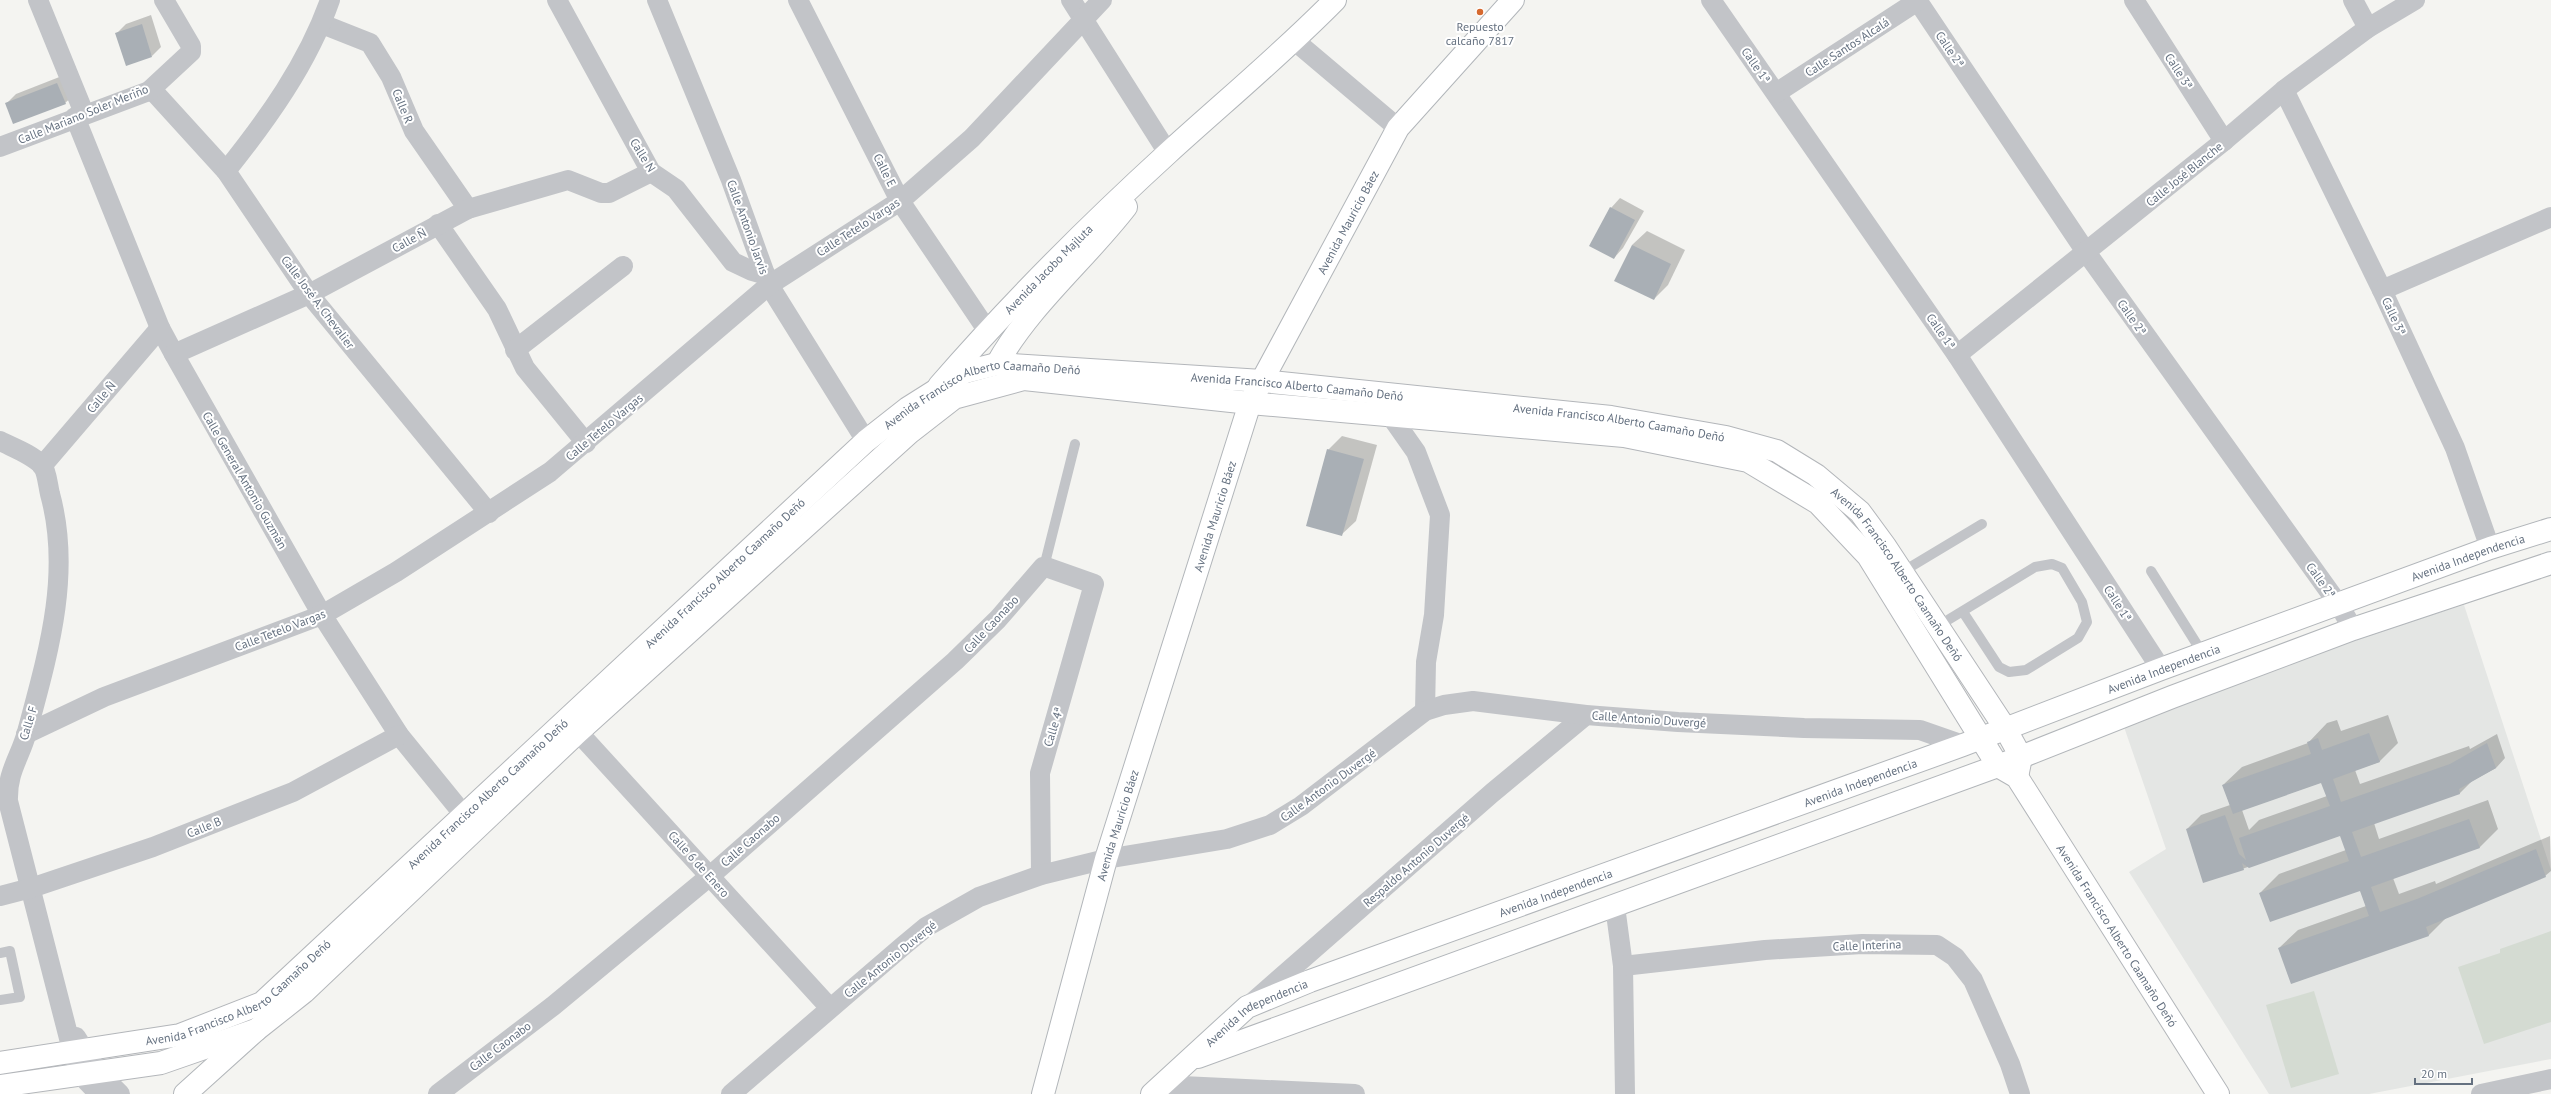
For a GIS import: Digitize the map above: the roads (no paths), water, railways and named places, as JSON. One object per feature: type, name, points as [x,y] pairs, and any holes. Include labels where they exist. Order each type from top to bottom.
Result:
[{"type":"main road","name":"Avenida Jacobo Majluta","points":[[935,391],[987,330],[1086,229],[1168,153],[1295,41],[1335,0]]},
{"type":"main road","name":"Avenida Mauricio Báez","points":[[1043,1094],[1106,859],[1250,403],[1398,128],[1513,0]]},
{"type":"main road","name":"Avenida Jacobo Majluta","points":[[996,364],[1019,328],[1104,236],[1168,153]]},
{"type":"main road","name":"Avenida Francisco Alberto Caamaño Deñó","points":[[0,1086],[161,1063],[256,1030],[304,992],[572,727],[866,441],[908,408],[965,372],[996,364],[1262,381],[1611,417],[1726,437],[1777,450],[1816,475],[1860,512],[1902,572],[2005,728],[2019,767],[2218,1094]]},
{"type":"main road","name":"Avenida Francisco Alberto Caamaño Deñó","points":[[0,1063],[78,1049],[180,1035],[262,1003],[464,815],[572,727],[909,433],[954,398],[1024,379],[1250,403],[1624,436],[1748,461],[1818,504],[1868,556],[1972,741],[1998,766],[2019,767]]},
{"type":"main road","name":"Avenida Independencia","points":[[1157,1089],[1185,1061],[1247,1007],[1310,981],[1972,741],[2161,669],[2490,548],[2551,529]]},
{"type":"main road","points":[[2019,767],[2172,697],[2353,629],[2551,563]]},
{"type":"main road","name":"Avenida Independencia","points":[[1185,1061],[1998,766]]},
{"type":"main road","points":[[185,1094],[256,1030]]},
{"type":"street","name":"Calle General Antonio Guzmán","points":[[38,0],[160,328],[322,615],[399,734],[464,815]]},
{"type":"street","name":"Calle Mariano Soler Meriño","points":[[0,147],[80,115],[149,91],[191,52],[191,46],[164,0]]},
{"type":"street","points":[[226,171],[256,133],[305,57],[322,24],[330,0]]},
{"type":"street","name":"Calle N","points":[[557,0],[651,172],[676,189],[733,262],[768,280]]},
{"type":"street","name":"Calle Antonio Jarvis","points":[[657,0],[702,107],[768,280],[866,441]]},
{"type":"street","name":"Calle E","points":[[798,0],[900,201],[987,330]]},
{"type":"street","points":[[1071,0],[1168,153]]},
{"type":"street","name":"Calle Tetelo Vargas","points":[[26,734],[104,697],[322,615],[396,572],[550,472],[586,443],[768,280],[900,201],[972,138],[1083,18],[1102,0]]},
{"type":"street","name":"Calle 1ª","points":[[1711,0],[1957,355],[2161,669]]},
{"type":"street","name":"Calle Santos Alcalá","points":[[1776,93],[1918,0]]},
{"type":"street","name":"Calle 2ª","points":[[1918,0],[2086,252],[2338,605],[2353,629]]},
{"type":"street","name":"Calle 3ª","points":[[2134,0],[2224,141]]},
{"type":"street","points":[[2353,0],[2368,28]]},
{"type":"street","name":"Calle José Blanche","points":[[1957,355],[2224,141],[2284,90],[2368,28],[2415,0]]},
{"type":"street","name":"Calle R","points":[[322,24],[370,43],[391,77],[414,131],[468,209]]},
{"type":"street","points":[[1295,41],[1398,128]]},
{"type":"street","name":"Calle 3ª","points":[[2284,90],[2382,290],[2455,448],[2490,548]]},
{"type":"street","name":"Calle José A. Chevalier","points":[[149,91],[155,93],[226,171],[309,294],[489,513]]},
{"type":"street","name":"Calle Ñ","points":[[174,354],[309,294],[468,209],[568,180],[601,193],[609,193],[651,172]]},
{"type":"street","points":[[2382,290],[2551,217]]},
{"type":"street","points":[[438,224],[498,309],[515,350],[525,368],[586,443]]},
{"type":"street","points":[[515,350],[623,266]]},
{"type":"street","name":"Calle Ñ","points":[[42,466],[160,328]]},
{"type":"street","points":[[1390,415],[1416,452],[1440,515],[1434,615],[1426,662],[1425,711]]},
{"type":"street","points":[[0,441],[26,454],[42,466]]},
{"type":"street","name":"Calle F","points":[[42,466],[54,509],[60,555],[59,598],[26,734],[11,768],[8,784],[8,801],[67,1024],[90,1073]]},
{"type":"street","name":"Calle 4ª","points":[[1041,875],[1040,773],[1093,583],[1044,566]]},
{"type":"street","name":"Calle Caonabo","points":[[438,1094],[553,1006],[710,876],[955,662],[998,618],[1044,566]]},
{"type":"street","name":"Calle Antonio Duvergé","points":[[731,1094],[926,927],[979,897],[1041,875],[1106,859],[1227,839],[1270,826],[1301,806],[1425,711],[1473,701],[1586,715],[1804,728],[1920,730],[1972,741]]},
{"type":"street","name":"Respaldo Antonio Duvergé","points":[[1247,1007],[1492,793],[1586,715]]},
{"type":"street","name":"Calle 6 de Enero","points":[[572,727],[830,1008]]},
{"type":"street","name":"Calle B","points":[[0,896],[31,888],[153,847],[293,792],[399,734]]},
{"type":"street","points":[[1615,906],[1623,966],[1625,1094]]},
{"type":"street","name":"Calle Interina","points":[[1623,966],[1772,950],[1862,944],[1937,945],[1955,957],[1973,980],[2010,1064],[2020,1094]]},
{"type":"street","points":[[90,1073],[99,1094]]},
{"type":"street","points":[[90,1073],[120,1094]]},
{"type":"street","points":[[2481,1094],[2551,1079]]},
{"type":"street","points":[[1157,1089],[1355,1094]]},
{"type":"lane","points":[[1044,566],[1076,444]]},
{"type":"lane","points":[[1902,572],[1982,524]]},
{"type":"lane","points":[[1938,626],[2036,567],[2052,564],[2062,568],[2082,602],[2087,622],[2078,638],[2026,670],[2009,672],[1999,666],[1963,612]]},
{"type":"lane","points":[[2151,571],[2203,654]]},
{"type":"lane","points":[[0,953],[10,952],[20,997],[0,1000]]},
{"type":"place","name":"Repuesto calcaño 7817","points":[[1480,12]]}]
